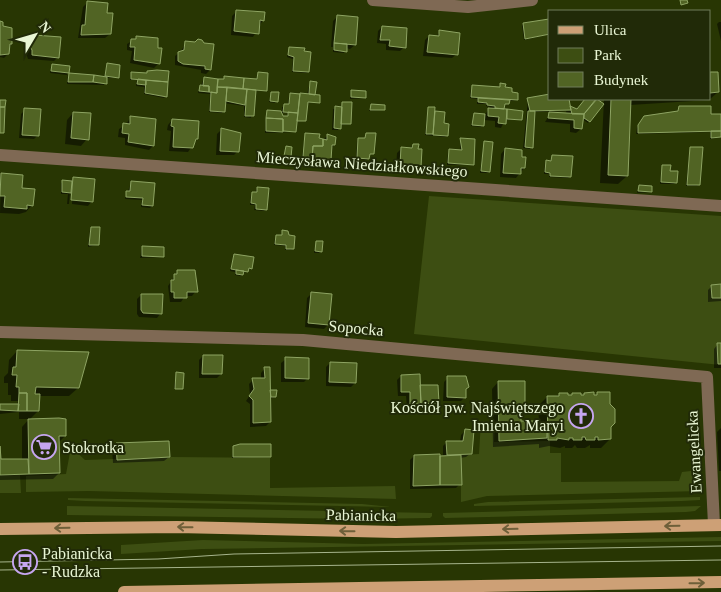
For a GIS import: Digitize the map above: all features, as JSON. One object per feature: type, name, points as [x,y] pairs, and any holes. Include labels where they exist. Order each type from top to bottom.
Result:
[{"type":"main road","name":"Pabianicka","points":[[0,529],[178,527],[396,532],[717,525]]},
{"type":"main road","points":[[124,592],[596,588],[721,582]]},
{"type":"street","points":[[373,0],[468,7],[532,0]]},
{"type":"street","name":"Mieczysława Niedziałkowskiego","points":[[0,155],[721,206]]},
{"type":"street","name":"Sopocka","points":[[0,332],[303,340],[707,377]]},
{"type":"street","name":"Ewangelicka","points":[[707,377],[717,525]]},
{"type":"green space","points":[[429,196],[721,216],[721,365],[414,334]]},
{"type":"green space","points":[[481,421],[495,422],[494,442],[550,441],[550,453],[561,453],[561,482],[679,481],[682,472],[700,470],[702,491],[487,496],[461,502],[461,455],[479,454]]},
{"type":"green space","points":[[71,447],[85,460],[170,457],[270,458],[270,488],[395,486],[396,499],[89,491],[26,492],[26,476],[66,474]]},
{"type":"green space","points":[[20,475],[21,493],[0,493],[0,476]]},
{"type":"green space","points":[[700,497],[700,500],[682,501],[474,506],[474,504],[488,502]]},
{"type":"green space","points":[[68,498],[362,504],[391,507],[85,501],[68,500]]},
{"type":"green space","points":[[67,506],[432,513],[432,516],[430,518],[362,519],[67,515]]},
{"type":"green space","points":[[701,506],[695,511],[686,512],[445,518],[443,516],[443,513]]},
{"type":"green space","points":[[721,537],[721,541],[202,549],[121,554],[121,545],[203,540],[363,544]]},
{"type":"building","points":[[680,0],[687,0],[688,3],[681,5]]},
{"type":"building","points":[[87,1],[108,3],[107,13],[113,13],[111,34],[81,35],[82,25],[85,25]]},
{"type":"building","points":[[236,10],[265,12],[264,21],[260,20],[259,34],[234,31]]},
{"type":"building","points":[[337,15],[358,17],[356,45],[334,43]]},
{"type":"building","points":[[548,19],[548,34],[525,39],[523,23]]},
{"type":"building","points":[[0,21],[3,22],[3,26],[12,28],[12,44],[10,44],[9,54],[0,55]]},
{"type":"building","points":[[382,26],[407,28],[406,48],[389,46],[390,40],[380,40]]},
{"type":"building","points":[[439,30],[460,33],[458,55],[427,52],[429,35],[439,36]]},
{"type":"building","points":[[34,35],[61,37],[59,58],[32,55],[29,45]]},
{"type":"building","points":[[136,36],[158,38],[158,48],[162,48],[160,64],[134,60],[135,47],[130,47],[131,39],[136,39]]},
{"type":"building","points":[[198,39],[204,43],[214,44],[211,70],[205,69],[205,66],[183,64],[178,61],[178,52],[184,50],[185,41],[195,42]]},
{"type":"building","points":[[334,43],[347,44],[347,52],[334,50]]},
{"type":"building","points":[[289,47],[305,48],[304,51],[311,52],[309,72],[293,71],[294,57],[288,55]]},
{"type":"building","points":[[107,63],[120,65],[119,78],[105,76]]},
{"type":"building","points":[[52,64],[70,66],[69,73],[51,71]]},
{"type":"building","points":[[147,71],[169,71],[168,82],[131,79],[131,72],[147,73]]},
{"type":"building","points":[[258,72],[268,73],[267,91],[243,89],[244,78],[257,79]]},
{"type":"building","points":[[711,72],[718,72],[719,92],[711,93]]},
{"type":"building","points":[[69,73],[94,75],[93,82],[68,82]]},
{"type":"building","points":[[94,75],[107,77],[107,84],[93,82]]},
{"type":"building","points":[[224,76],[244,78],[243,89],[217,87],[218,79],[224,79]]},
{"type":"building","points":[[204,77],[218,79],[217,93],[209,92],[209,86],[203,86]]},
{"type":"building","points":[[138,79],[146,80],[146,85],[137,84]]},
{"type":"building","points":[[146,80],[168,82],[167,97],[145,93]]},
{"type":"building","points":[[310,81],[317,82],[315,95],[309,94]]},
{"type":"building","points":[[500,83],[506,84],[505,87],[512,88],[512,92],[518,93],[518,100],[471,97],[472,85],[500,87]]},
{"type":"building","points":[[200,85],[209,86],[209,92],[199,91]]},
{"type":"building","points":[[217,87],[227,87],[225,112],[210,111],[211,92],[217,93]]},
{"type":"building","points":[[227,87],[247,89],[245,105],[226,101]]},
{"type":"building","points":[[247,89],[256,90],[254,116],[245,116]]},
{"type":"building","points":[[351,90],[366,91],[366,98],[351,97]]},
{"type":"building","points":[[271,92],[279,92],[278,102],[270,101]]},
{"type":"building","points":[[290,93],[300,94],[298,113],[283,112],[284,104],[289,104]]},
{"type":"building","points":[[300,93],[320,95],[320,103],[308,102],[306,121],[297,121]]},
{"type":"building","points":[[548,94],[548,100],[569,100],[571,110],[530,111],[527,98]]},
{"type":"building","points":[[478,98],[510,100],[509,104],[505,104],[504,109],[478,102]]},
{"type":"building","points":[[0,100],[6,100],[5,107],[0,107]]},
{"type":"building","points":[[584,100],[595,100],[584,114],[572,114],[570,106],[577,109]]},
{"type":"building","points":[[596,100],[604,104],[590,122],[584,118],[584,114]]},
{"type":"building","points":[[611,100],[631,100],[628,176],[608,175]]},
{"type":"building","points":[[342,102],[352,102],[351,124],[341,124]]},
{"type":"building","points":[[371,104],[385,105],[385,110],[370,110]]},
{"type":"building","points":[[335,106],[342,107],[341,129],[334,128]]},
{"type":"building","points":[[679,106],[711,106],[711,114],[721,114],[721,131],[638,133],[638,125],[644,116],[678,111]]},
{"type":"building","points":[[0,107],[5,107],[4,133],[0,133]]},
{"type":"building","points":[[428,107],[435,107],[433,134],[426,134]]},
{"type":"building","points":[[24,108],[41,109],[39,136],[22,135]]},
{"type":"building","points":[[488,108],[507,109],[506,124],[498,123],[499,117],[488,116]]},
{"type":"building","points":[[507,109],[523,111],[522,120],[507,119]]},
{"type":"building","points":[[267,110],[281,111],[283,116],[288,116],[288,112],[298,113],[296,132],[283,131],[283,119],[266,118]]},
{"type":"building","points":[[435,111],[445,112],[444,123],[449,124],[448,136],[433,135]]},
{"type":"building","points":[[528,111],[535,111],[533,148],[525,147]]},
{"type":"building","points":[[73,112],[91,113],[89,140],[71,138]]},
{"type":"building","points":[[549,112],[584,114],[582,129],[574,128],[574,120],[548,118]]},
{"type":"building","points":[[474,113],[485,114],[484,126],[472,125]]},
{"type":"building","points":[[130,116],[156,119],[154,146],[128,142],[129,134],[122,133],[123,123],[130,124]]},
{"type":"building","points":[[266,118],[283,119],[283,132],[266,131]]},
{"type":"building","points":[[172,119],[199,121],[198,139],[196,139],[193,148],[173,147],[174,127],[171,126]]},
{"type":"building","points":[[221,128],[241,133],[239,152],[220,151]]},
{"type":"building","points":[[711,131],[721,131],[721,137],[711,138]]},
{"type":"building","points":[[305,133],[320,134],[319,138],[323,139],[323,146],[313,146],[312,158],[303,157]]},
{"type":"building","points":[[366,133],[376,133],[374,154],[370,154],[369,159],[357,158],[358,138],[365,138]]},
{"type":"building","points":[[327,134],[336,137],[335,145],[332,145],[331,160],[312,159],[313,146],[323,146],[323,139],[327,140]]},
{"type":"building","points":[[460,138],[475,139],[474,165],[448,163],[449,149],[462,150]]},
{"type":"building","points":[[484,141],[493,142],[490,172],[481,171]]},
{"type":"building","points":[[413,144],[419,144],[418,149],[422,149],[421,167],[400,165],[401,147],[412,148]]},
{"type":"building","points":[[286,146],[292,147],[291,157],[284,156]]},
{"type":"building","points":[[690,147],[703,147],[700,185],[687,185]]},
{"type":"building","points":[[505,148],[522,150],[522,157],[526,157],[525,168],[521,168],[521,174],[503,173]]},
{"type":"building","points":[[552,155],[573,156],[571,177],[550,176],[550,173],[545,172],[546,160],[551,161]]},
{"type":"building","points":[[662,165],[671,165],[670,171],[678,171],[677,183],[661,182]]},
{"type":"building","points":[[1,173],[23,175],[22,188],[35,189],[33,206],[27,205],[27,209],[4,207],[5,196],[0,196]]},
{"type":"building","points":[[73,177],[95,179],[93,202],[71,200]]},
{"type":"building","points":[[62,180],[72,181],[71,193],[62,192]]},
{"type":"building","points":[[131,181],[155,183],[153,206],[142,205],[143,198],[126,197],[126,191],[130,191]]},
{"type":"building","points":[[639,185],[652,186],[652,192],[638,191]]},
{"type":"building","points":[[257,187],[269,188],[267,210],[256,209],[256,204],[251,203],[252,192],[257,192]]},
{"type":"building","points":[[91,227],[100,227],[99,245],[89,245]]},
{"type":"building","points":[[282,230],[288,231],[289,235],[295,236],[294,249],[286,249],[286,245],[275,244],[276,235],[282,235]]},
{"type":"building","points":[[316,241],[323,241],[322,252],[315,251]]},
{"type":"building","points":[[142,246],[164,247],[164,257],[142,256]]},
{"type":"building","points":[[234,254],[254,257],[252,269],[249,268],[248,272],[231,269]]},
{"type":"building","points":[[177,270],[195,270],[198,292],[187,292],[187,298],[174,298],[174,292],[171,292],[171,280],[174,280],[174,274],[177,274]]},
{"type":"building","points":[[236,270],[244,271],[243,275],[236,274]]},
{"type":"building","points":[[721,284],[721,298],[712,298],[711,285]]},
{"type":"building","points":[[311,292],[332,294],[329,325],[308,323]]},
{"type":"building","points":[[141,294],[163,294],[162,314],[143,313],[141,310]]},
{"type":"building","points":[[717,343],[721,343],[721,364],[718,364]]},
{"type":"building","points":[[17,350],[89,352],[79,388],[36,387],[35,394],[40,394],[39,411],[27,411],[27,393],[19,393],[19,387],[16,387],[17,375],[12,375],[13,367],[16,367]]},
{"type":"building","points":[[203,355],[223,355],[222,374],[202,374]]},
{"type":"building","points":[[285,357],[309,358],[309,379],[285,378]]},
{"type":"building","points":[[330,362],[357,363],[356,383],[329,382]]},
{"type":"building","points":[[264,367],[270,367],[271,422],[253,423],[253,400],[249,396],[254,389],[252,378],[265,378]]},
{"type":"building","points":[[176,372],[184,373],[183,389],[175,389]]},
{"type":"building","points":[[420,374],[421,404],[410,404],[410,392],[401,392],[401,375]]},
{"type":"building","points":[[447,376],[466,376],[469,387],[466,389],[466,398],[447,397]]},
{"type":"building","points":[[498,381],[525,381],[525,410],[521,410],[521,421],[539,421],[539,425],[547,425],[547,438],[499,441]]},
{"type":"building","points":[[420,385],[438,385],[439,403],[421,404]]},
{"type":"building","points":[[270,390],[277,390],[276,397],[271,397]]},
{"type":"building","name":"Kościół pw. Najświętszego Imienia Maryi","points":[[594,392],[594,395],[597,395],[597,392],[610,392],[610,404],[615,409],[615,423],[611,427],[611,439],[598,440],[598,437],[595,437],[595,440],[586,440],[585,437],[582,437],[582,440],[557,438],[557,440],[548,440],[547,396],[559,396],[559,393],[572,395],[572,393],[581,393],[581,395],[584,395],[584,393]]},
{"type":"building","points":[[19,393],[27,393],[27,411],[18,411]]},
{"type":"building","points":[[0,404],[19,404],[18,411],[0,410]]},
{"type":"building","name":"Stokrotka","points":[[28,419],[66,419],[66,436],[59,436],[60,473],[29,474]]},
{"type":"building","points":[[465,429],[474,430],[472,454],[447,455],[446,441],[463,441]]},
{"type":"building","points":[[169,441],[170,457],[117,460],[116,443]]},
{"type":"building","points":[[240,444],[271,444],[271,457],[233,457],[233,446]]},
{"type":"building","points":[[0,446],[1,459],[28,459],[29,474],[0,475]]},
{"type":"building","points":[[440,454],[440,485],[413,486],[414,455]]},
{"type":"building","points":[[461,455],[462,485],[440,485],[440,456]]},
{"type":"tram line","points":[[0,562],[158,559],[234,554],[721,546]]},
{"type":"tram line","points":[[0,570],[721,560]]},
{"type":"place","name":"Kościół pw. Najświętszego Imienia Maryi","points":[[581,416]]},
{"type":"place","name":"Stokrotka","points":[[44,447]]},
{"type":"place","name":"Pabianicka - Rudzka","points":[[25,562]]}]
